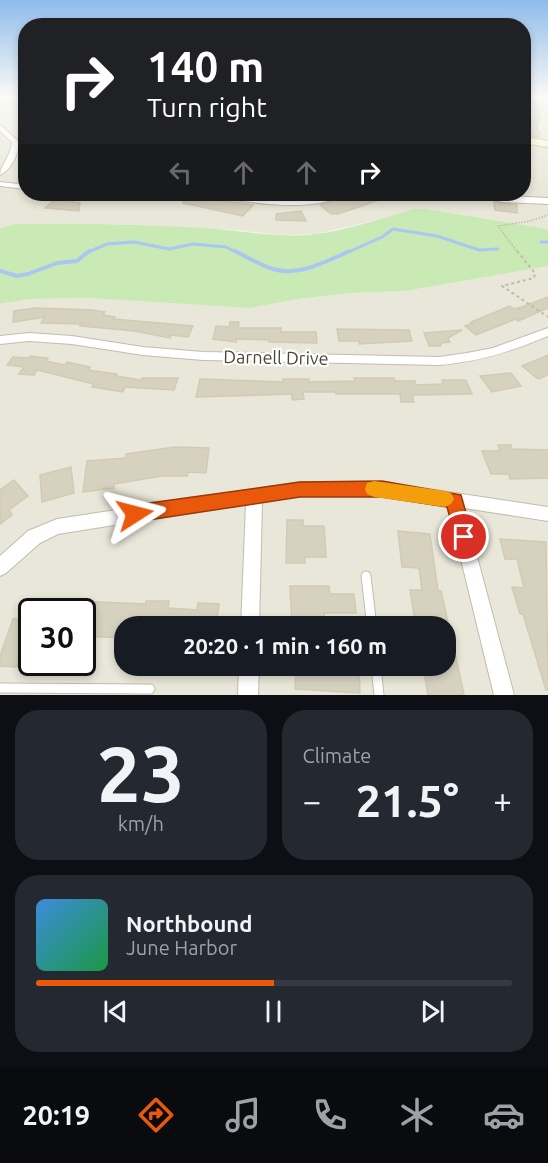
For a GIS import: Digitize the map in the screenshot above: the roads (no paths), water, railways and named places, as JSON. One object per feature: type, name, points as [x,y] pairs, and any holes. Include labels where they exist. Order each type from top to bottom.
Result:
[{"type":"street","points":[[0,173],[15,153],[16,142],[2,128]]},
{"type":"street","points":[[531,141],[548,144]]},
{"type":"street","points":[[0,184],[18,186]]},
{"type":"street","points":[[531,200],[548,201]]},
{"type":"street","points":[[254,201],[282,204],[317,201]]},
{"type":"street","name":"Darnell Drive","points":[[0,340],[29,337],[72,340],[143,351],[203,356],[439,362],[490,354],[548,332]]},
{"type":"street","points":[[0,567],[33,537],[57,527],[300,489],[382,489],[548,514]]},
{"type":"street","points":[[250,616],[254,496]]},
{"type":"street","points":[[454,500],[504,695]]},
{"type":"street","points":[[248,695],[249,676]]},
{"type":"lane","points":[[366,576],[371,616]]},
{"type":"lane","points":[[377,676],[379,695]]},
{"type":"lane","points":[[0,688],[150,689]]},
{"type":"waterway","points":[[346,253],[382,237],[393,229],[437,236],[479,250],[498,249]]},
{"type":"waterway","points":[[87,252],[107,244],[134,242],[169,249],[193,244],[226,247],[238,253]]},
{"type":"waterway","points":[[541,242],[548,242]]},
{"type":"waterway","points":[[235,251],[258,263],[283,271],[313,267],[350,251]]},
{"type":"waterway","points":[[0,271],[17,276],[28,274],[57,263],[77,261],[87,252]]}]
